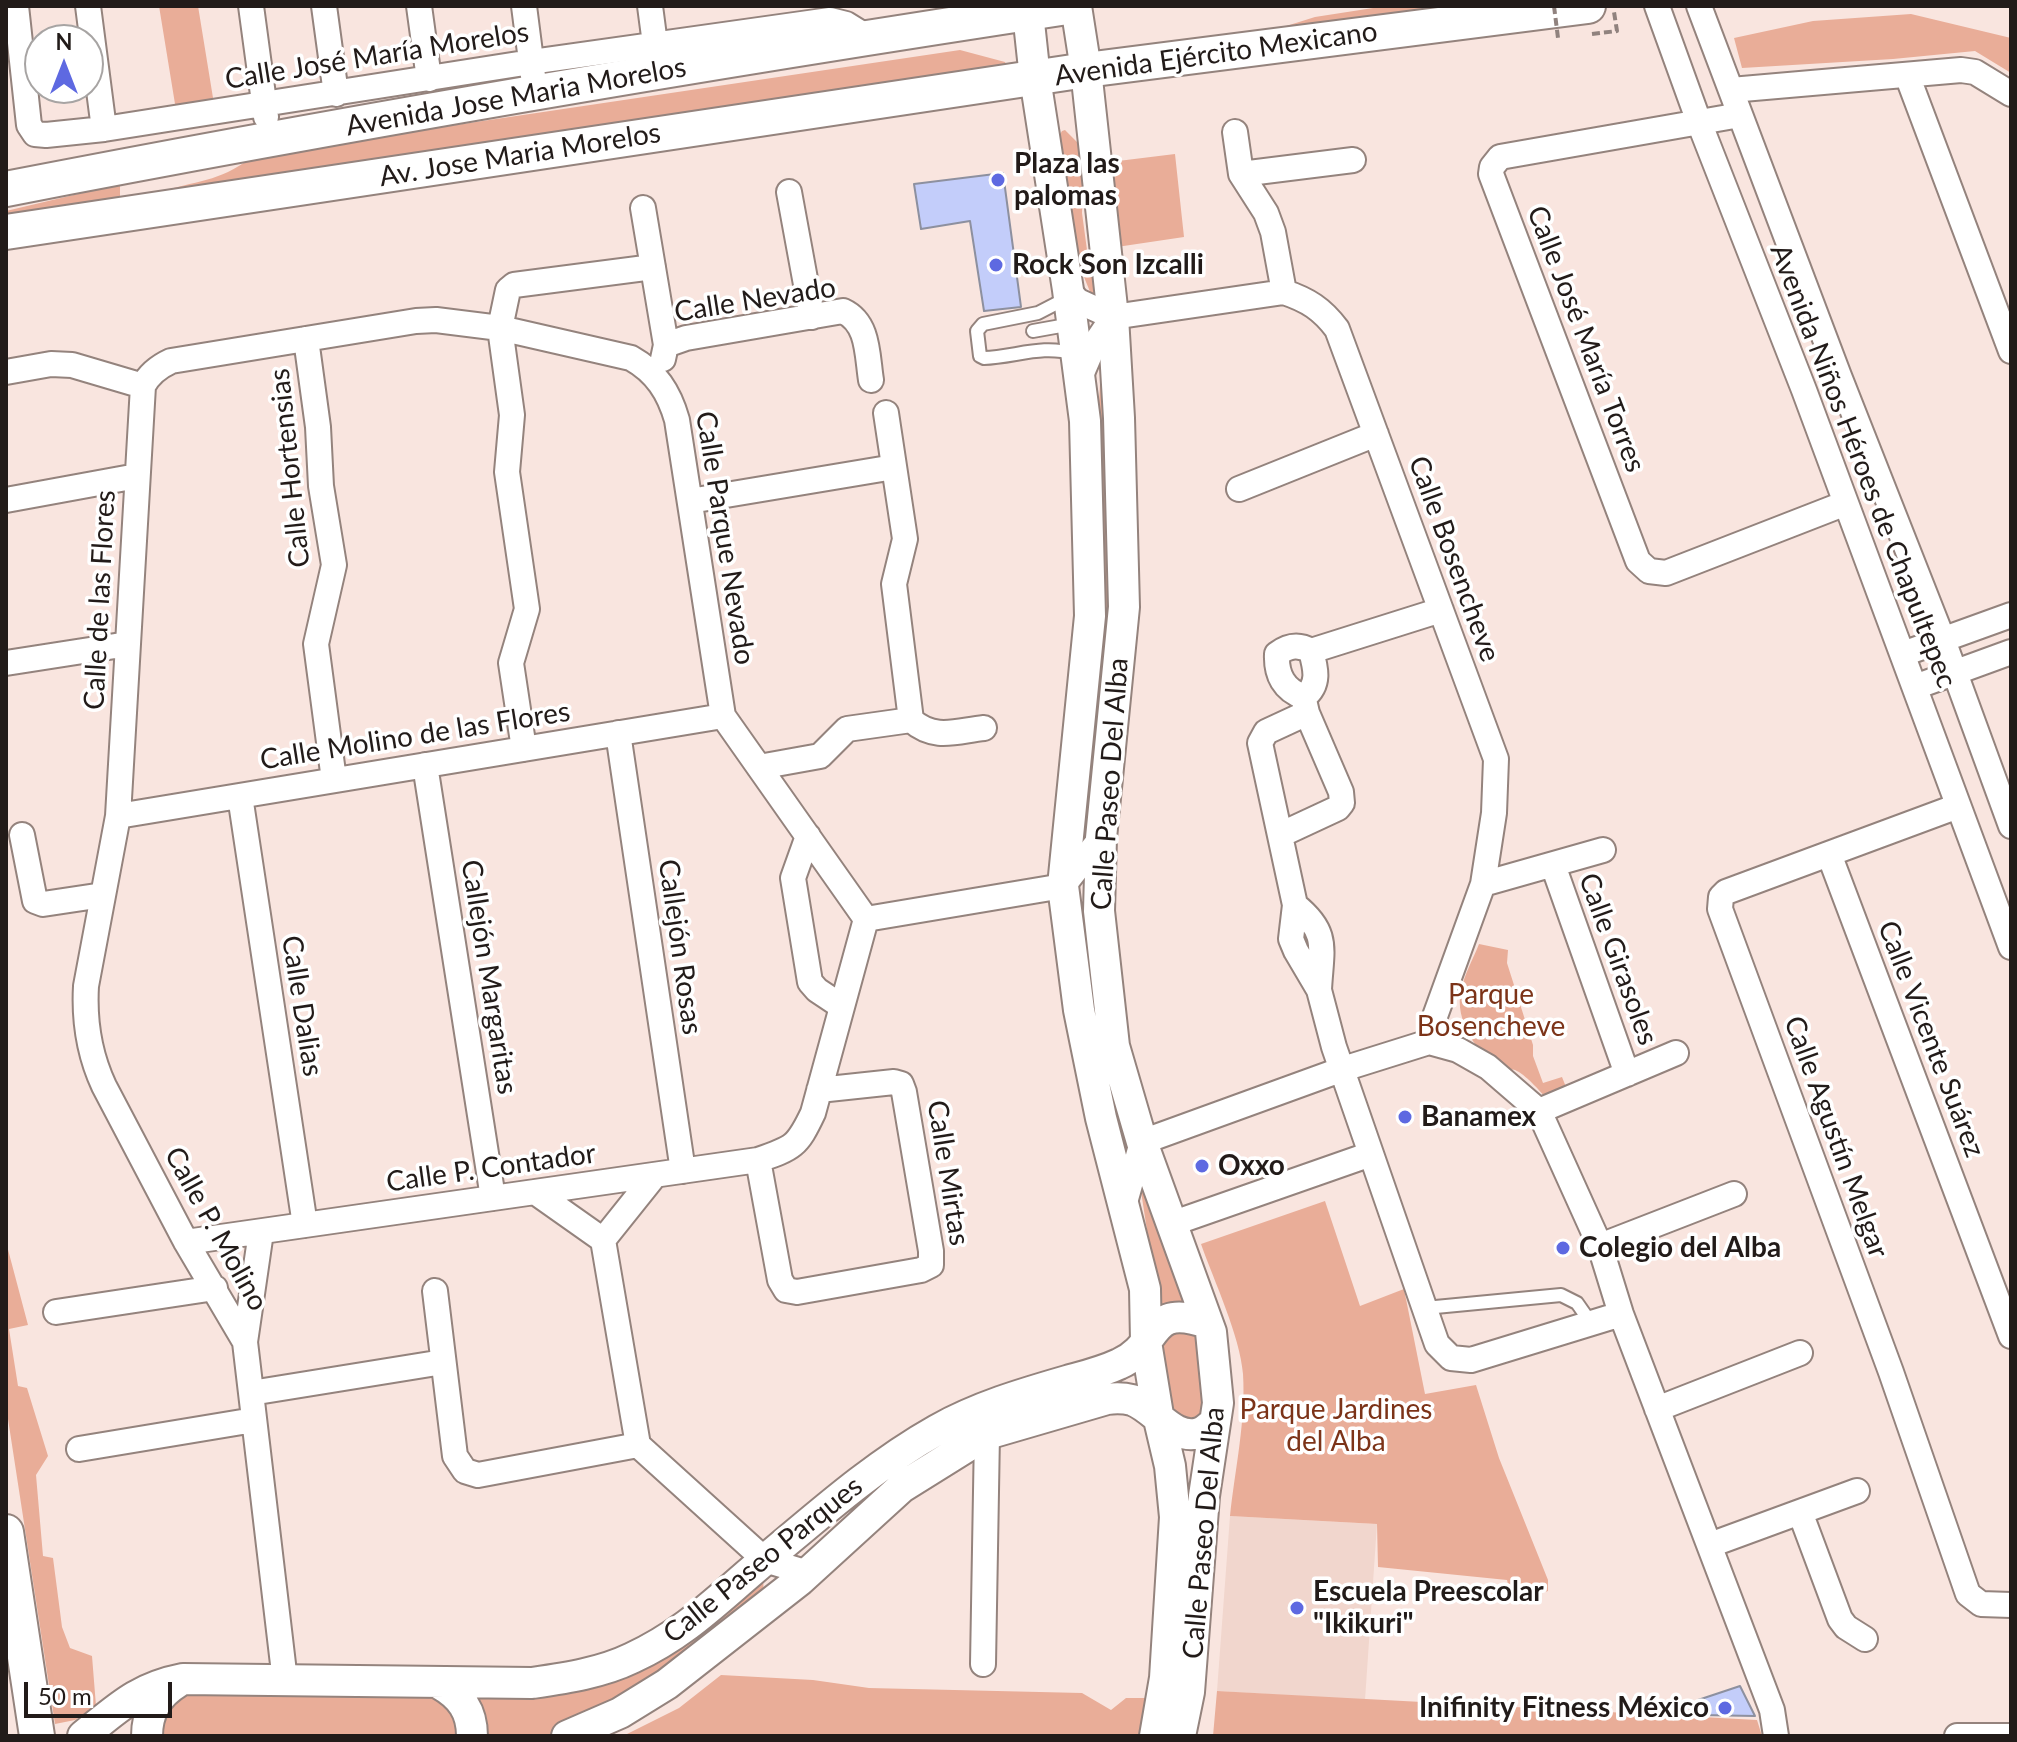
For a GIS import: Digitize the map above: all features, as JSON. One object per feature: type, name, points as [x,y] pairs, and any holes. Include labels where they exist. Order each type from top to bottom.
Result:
[{"type":"main road","points":[[1029,10],[1075,6]]},
{"type":"main road","name":"Avenida Ejército Mexicano","points":[[1035,78],[1588,6]]},
{"type":"main road","name":"Avenida Jose Maria Morelos","points":[[6,189],[269,140],[534,78],[867,37],[1029,10]]},
{"type":"main road","name":"Av. Jose Maria Morelos","points":[[6,232],[1035,78]]},
{"type":"main road","points":[[139,212],[135,187],[142,178],[187,165],[208,150]]},
{"type":"main road","points":[[8,1555],[20,1654],[37,1736]]},
{"type":"street","name":"Calle José María Morelos","points":[[16,6],[29,125],[35,134],[46,135],[104,129],[429,79],[534,78],[655,44],[773,16],[830,20],[846,24],[867,37]]},
{"type":"street","points":[[88,6],[104,129]]},
{"type":"street","points":[[251,6],[269,140]]},
{"type":"street","points":[[324,6],[336,94]]},
{"type":"street","points":[[419,6],[429,79]]},
{"type":"street","points":[[524,6],[534,78]]},
{"type":"street","points":[[650,6],[655,44]]},
{"type":"street","name":"Calle Paseo Del Alba","points":[[1075,6],[1086,70],[1113,317],[1119,418],[1124,607],[1101,838],[1099,911],[1114,1046],[1142,1142],[1211,1332],[1218,1403],[1204,1496],[1189,1692],[1180,1736]]},
{"type":"street","name":"Avenida Niños Héroes de Chapultepec","points":[[1657,6],[2011,947]]},
{"type":"street","name":"Avenida Niños Héroes de Chapultepec","points":[[1699,6],[1956,673],[2011,826]]},
{"type":"street","name":"Calle Paseo Del Alba","points":[[1029,10],[1035,78],[1085,421],[1090,616],[1063,886],[1079,1010],[1101,1118],[1145,1289],[1146,1342],[1170,1466],[1175,1517],[1165,1678],[1155,1736]]},
{"type":"street","points":[[1731,90],[1961,70],[1975,72],[2011,94]]},
{"type":"street","points":[[1907,75],[2011,351]]},
{"type":"street","name":"Calle José María Torres","points":[[1740,115],[1500,157],[1491,174],[1638,561],[1649,571],[1666,573],[1846,503]]},
{"type":"street","points":[[1070,304],[1085,306],[1113,317],[1284,292],[1273,232],[1266,213],[1241,174],[1235,132]]},
{"type":"street","points":[[1241,174],[1353,160]]},
{"type":"street","points":[[789,192],[812,317]]},
{"type":"street","points":[[643,208],[666,345],[659,381]]},
{"type":"street","points":[[524,749],[511,663],[527,609],[507,472],[512,415],[500,328],[508,290],[514,285],[653,267]]},
{"type":"street","name":"Calle Bosencheve","points":[[1284,292],[1303,298],[1324,311],[1337,329],[1496,759],[1494,813],[1483,884],[1434,1019],[1429,1042]]},
{"type":"street","name":"Calle Nevado","points":[[666,345],[686,338],[843,311],[862,326],[871,380]]},
{"type":"street","points":[[1078,367],[1113,317]]},
{"type":"street","name":"Calle Parque Nevado","points":[[143,386],[147,377],[159,366],[171,361],[426,320],[467,322],[500,328],[631,358],[648,368],[672,401],[677,420],[723,716],[866,919]]},
{"type":"street","name":"Calle Hortensias","points":[[306,339],[318,427],[321,486],[334,565],[316,644],[334,780]]},
{"type":"street","points":[[6,372],[51,364],[72,365],[143,386]]},
{"type":"street","points":[[1804,390],[1839,376]]},
{"type":"street","name":"Calle de las Flores","points":[[118,816],[143,386]]},
{"type":"street","points":[[886,413],[905,539],[894,584],[911,720],[922,730],[936,734],[984,728]]},
{"type":"street","points":[[1239,489],[1376,434]]},
{"type":"street","points":[[690,501],[894,467]]},
{"type":"street","points":[[6,500],[137,476]]},
{"type":"street","points":[[1311,651],[1441,610]]},
{"type":"street","points":[[1903,654],[2011,615]]},
{"type":"street","points":[[6,663],[128,644]]},
{"type":"street","points":[[1280,835],[1338,808],[1342,803],[1341,792],[1305,705],[1286,687],[1276,664],[1277,654],[1285,648],[1303,646],[1311,651],[1316,679],[1312,691],[1305,705],[1261,737],[1260,743],[1295,905],[1291,939],[1319,990],[1334,1047],[1437,1344],[1451,1358],[1471,1360],[1621,1314]]},
{"type":"street","points":[[1915,687],[2011,652]]},
{"type":"street","name":"Calle Molino de las Flores","points":[[118,816],[723,716]]},
{"type":"street","points":[[759,767],[820,756],[847,729],[911,720]]},
{"type":"street","name":"Callejón Rosas","points":[[618,733],[683,1171]]},
{"type":"street","name":"Callejón Margaritas","points":[[425,765],[493,1198]]},
{"type":"street","name":"Calle Dalias","points":[[240,796],[305,1225]]},
{"type":"street","name":"Calle Agustín Melgar","points":[[1958,806],[1726,892],[1721,897],[1720,909],[1886,1357],[1968,1594],[1981,1604],[2011,1605]]},
{"type":"street","name":"Calle P. Molino","points":[[118,816],[86,986],[84,1010],[93,1062],[186,1242],[245,1342],[285,1681]]},
{"type":"street","points":[[22,835],[35,901],[43,904],[103,895]]},
{"type":"street","points":[[808,836],[793,878],[810,982],[841,1006]]},
{"type":"street","points":[[819,1090],[866,919],[1063,886],[1101,838]]},
{"type":"street","name":"Calle Girasoles","points":[[1483,884],[1603,850]]},
{"type":"street","name":"Calle Vicente Suárez","points":[[1829,854],[2011,1336]]},
{"type":"street","name":"Calle Girasoles","points":[[1539,1111],[1627,1074],[1553,865]]},
{"type":"street","points":[[1063,886],[1099,911]]},
{"type":"street","points":[[1142,1142],[1343,1069],[1429,1042],[1458,1050],[1488,1067],[1539,1111],[1600,1246],[1621,1314],[1772,1710],[1776,1736]]},
{"type":"street","points":[[1627,1074],[1676,1053]]},
{"type":"street","name":"Calle Mirtas","points":[[758,1160],[780,1280],[786,1290],[797,1292],[921,1270],[931,1265],[901,1084],[894,1082],[819,1090]]},
{"type":"street","name":"Calle P. Contador","points":[[186,1242],[758,1160],[779,1153],[800,1140],[813,1113],[819,1090]]},
{"type":"street","points":[[1101,1118],[1142,1142]]},
{"type":"street","points":[[1124,1206],[1142,1142]]},
{"type":"street","points":[[1171,1224],[1371,1154]]},
{"type":"street","points":[[603,1240],[655,1175]]},
{"type":"street","points":[[535,1192],[603,1240],[638,1445],[765,1560],[808,1573]]},
{"type":"street","points":[[1600,1246],[1734,1194]]},
{"type":"street","points":[[245,1342],[261,1232]]},
{"type":"street","points":[[56,1312],[215,1288]]},
{"type":"street","points":[[435,1291],[455,1456],[465,1471],[478,1475],[638,1445]]},
{"type":"street","name":"Calle Paseo Parques","points":[[83,1736],[131,1697],[157,1684],[183,1679],[532,1683],[579,1676],[631,1659],[684,1630],[881,1466],[936,1430],[985,1406],[1104,1371],[1127,1361],[1163,1320],[1175,1316],[1207,1323]]},
{"type":"street","points":[[1657,1409],[1800,1353]]},
{"type":"street","points":[[251,1393],[443,1362]]},
{"type":"street","name":"Calle Paseo Parques","points":[[567,1736],[620,1713],[667,1684],[808,1573],[902,1487],[987,1434],[1107,1399],[1134,1401],[1158,1415],[1172,1429],[1184,1433],[1200,1433],[1215,1422]]},
{"type":"street","points":[[79,1449],[254,1420]]},
{"type":"street","points":[[983,1664],[987,1434]]},
{"type":"street","points":[[1710,1545],[1857,1491]]},
{"type":"street","points":[[1800,1512],[1840,1619],[1846,1627],[1865,1639]]},
{"type":"street","points":[[765,1560],[771,1604]]},
{"type":"street","points":[[147,1736],[147,1722],[154,1704],[166,1689],[183,1679]]},
{"type":"street","points":[[440,1684],[454,1691],[464,1703],[471,1718],[472,1736]]},
{"type":"street","points":[[1957,1736],[2011,1736]]},
{"type":"lane","points":[[1033,331],[1070,304]]},
{"type":"lane","points":[[1070,304],[980,326],[977,331],[980,356],[988,358],[1059,349],[1078,367]]},
{"type":"lane","points":[[1425,1308],[1561,1295],[1577,1303],[1591,1323]]},
{"type":"path","points":[[1554,6],[1558,38]]},
{"type":"path","points":[[1614,6],[1617,31]]},
{"type":"shaded area","name":"Escuela Preescolar \"Ikikuri\"","points":[[1230,1516],[1377,1524],[1365,1700],[1217,1691]]},
{"type":"green space","points":[[159,6],[198,6],[214,104],[176,110]]},
{"type":"green space","points":[[1386,6],[1509,6],[1248,38],[1315,17]]},
{"type":"green space","points":[[1911,14],[2011,38],[2011,73],[1975,51],[1742,68],[1734,38],[1813,21]]},
{"type":"green space","points":[[960,50],[1005,62],[1008,69],[164,197],[165,190],[223,174],[254,155]]},
{"type":"green space","points":[[1065,130],[1080,145],[1084,162],[1082,213],[1087,250],[1098,287],[1095,304],[1084,277],[1055,143]]},
{"type":"green space","points":[[1175,154],[1184,237],[1110,248],[1110,162]]},
{"type":"green space","points":[[120,184],[120,203],[6,220],[6,211]]},
{"type":"green space","points":[[1102,344],[1116,569],[1087,849],[1077,835]]},
{"type":"green space","name":"Parque Bosencheve","points":[[1479,944],[1508,950],[1507,963],[1543,1083],[1562,1077],[1568,1092],[1547,1099],[1519,1072],[1493,1062],[1476,1046],[1464,1025],[1460,1002],[1464,979]]},
{"type":"green space","points":[[1139,1178],[1185,1304],[1175,1302],[1159,1309]]},
{"type":"green space","name":"Parque Jardines del Alba","points":[[1325,1201],[1360,1306],[1404,1289],[1425,1394],[1476,1385],[1499,1458],[1548,1580],[1548,1591],[1513,1603],[1507,1580],[1378,1567],[1377,1524],[1230,1516],[1242,1427],[1243,1374],[1232,1326],[1201,1244]]},
{"type":"green space","points":[[6,1242],[28,1325],[9,1329],[18,1386],[27,1388],[48,1456],[36,1475],[43,1556],[53,1558],[62,1627],[70,1648],[92,1656],[96,1706],[75,1720],[55,1724],[6,1406]]},
{"type":"green space","points":[[1166,1326],[1199,1333],[1208,1364],[1201,1425],[1173,1419],[1159,1349]]},
{"type":"green space","points":[[763,1573],[764,1603],[634,1699],[550,1736],[483,1736],[466,1691],[582,1680]]},
{"type":"green space","points":[[721,1675],[813,1680],[869,1688],[1082,1693],[1111,1710],[1126,1698],[1153,1698],[1146,1736],[623,1736],[679,1708]]},
{"type":"green space","points":[[1217,1691],[1757,1720],[1762,1736],[1213,1736]]},
{"type":"green space","points":[[183,1693],[438,1693],[450,1704],[464,1736],[161,1736],[163,1711]]},
{"type":"building","points":[[1003,173],[1021,307],[984,311],[970,221],[921,229],[914,184]]},
{"type":"building","name":"Inifinity Fitness México","points":[[1740,1686],[1755,1716],[1700,1715],[1698,1700]]},
{"type":"place","name":"Plaza las palomas","points":[[998,180]]},
{"type":"place","name":"Rock Son Izcalli","points":[[996,265]]},
{"type":"place","name":"Banamex","points":[[1405,1117]]},
{"type":"place","name":"Oxxo","points":[[1202,1166]]},
{"type":"place","name":"Colegio del Alba","points":[[1563,1248]]},
{"type":"place","name":"Escuela Preescolar \"Ikikuri\"","points":[[1297,1608]]},
{"type":"place","name":"Inifinity Fitness México","points":[[1725,1708]]}]
